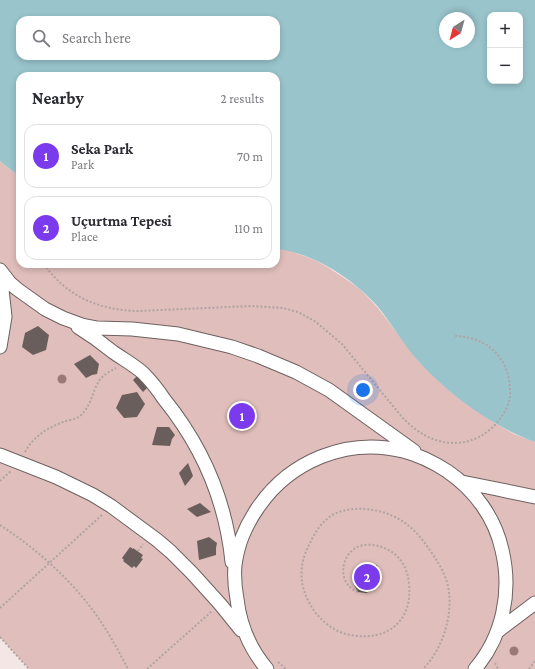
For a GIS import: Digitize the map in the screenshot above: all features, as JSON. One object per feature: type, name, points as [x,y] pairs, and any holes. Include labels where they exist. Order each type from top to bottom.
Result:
[{"type":"street","points":[[0,270],[10,283],[45,310],[82,325],[97,328],[178,334],[232,347],[296,372],[329,390],[422,457],[462,482],[474,494],[491,519],[501,543],[507,584],[503,614],[498,631],[490,649],[475,669]]},
{"type":"street","points":[[0,278],[5,316],[0,347]]},
{"type":"street","points":[[63,318],[141,371],[183,424],[204,461],[215,486],[229,539],[238,610],[246,636],[254,652],[267,669]]},
{"type":"street","points":[[235,589],[235,566],[238,549],[248,523],[260,504],[273,488],[296,469],[331,453],[355,448],[385,448],[422,457]]},
{"type":"street","points":[[0,455],[80,488],[111,506],[171,552],[220,604],[246,636]]},
{"type":"street","points":[[462,482],[535,497]]},
{"type":"street","points":[[498,631],[535,604]]},
{"type":"path","points":[[47,268],[51,274],[71,292],[96,304],[115,309],[138,311],[257,306],[283,308],[298,312],[316,322],[342,344],[411,426],[425,436],[436,440],[465,443],[481,436],[496,424],[505,412],[509,401],[510,392],[508,375],[500,357],[487,345],[479,341],[463,336],[455,336]]},
{"type":"path","points":[[0,481],[20,463],[29,445],[41,433],[80,416],[90,402],[96,386],[101,378],[127,361]]},
{"type":"path","points":[[0,608],[111,506]]},
{"type":"path","points":[[358,592],[350,588],[343,573],[345,559],[357,547],[365,545],[378,545],[399,558],[407,571],[410,599],[402,619],[392,629],[384,633],[368,636],[342,633],[333,628],[318,615],[312,608],[305,594],[302,581],[302,566],[306,551],[311,541],[316,532],[327,519],[337,513],[359,508],[381,512],[399,519],[416,532],[424,541],[444,573],[449,592],[448,613],[444,634],[436,651],[423,669]]},
{"type":"path","points":[[0,525],[25,542],[76,589],[99,619],[128,669]]},
{"type":"path","points":[[147,669],[220,604]]},
{"type":"path","points":[[0,637],[29,669]]},
{"type":"path","points":[[275,658],[286,669]]},
{"type":"path","points":[[529,669],[535,661]]},
{"type":"shaded area","points":[[0,161],[16,174],[16,268],[280,268],[280,249],[288,250],[315,260],[353,284],[378,308],[419,362],[451,392],[496,424],[514,434],[535,442],[535,669],[29,669],[0,637]]},
{"type":"water","points":[[0,0],[535,0],[535,442],[503,428],[487,419],[444,387],[419,362],[379,308],[358,287],[319,262],[290,251],[280,250],[280,72],[16,72],[16,174],[0,161]]},
{"type":"building","points":[[38,326],[49,335],[46,350],[33,355],[22,347],[25,333]]},
{"type":"building","points":[[90,355],[99,364],[97,374],[86,378],[74,364]]},
{"type":"building","points":[[138,375],[148,387],[143,392],[133,380]]},
{"type":"building","points":[[137,392],[145,404],[137,417],[124,418],[116,408],[122,395]]},
{"type":"building","points":[[157,427],[169,427],[175,435],[170,446],[152,445]]},
{"type":"building","points":[[188,463],[193,476],[185,486],[179,473]]},
{"type":"building","points":[[200,503],[211,512],[197,517],[187,509]]},
{"type":"building","points":[[209,537],[217,543],[216,555],[199,560],[197,541]]},
{"type":"building","points":[[130,547],[143,555],[141,558],[143,559],[136,568],[134,566],[132,568],[123,561],[124,560],[122,558]]},
{"type":"building","points":[[368,564],[377,565],[380,580],[376,587],[371,591],[366,593],[358,592],[353,583],[359,571]]},
{"type":"place","name":"Seka Park","points":[[242,416]]},
{"type":"place","name":"Uçurtma Tepesi","points":[[367,577]]}]
